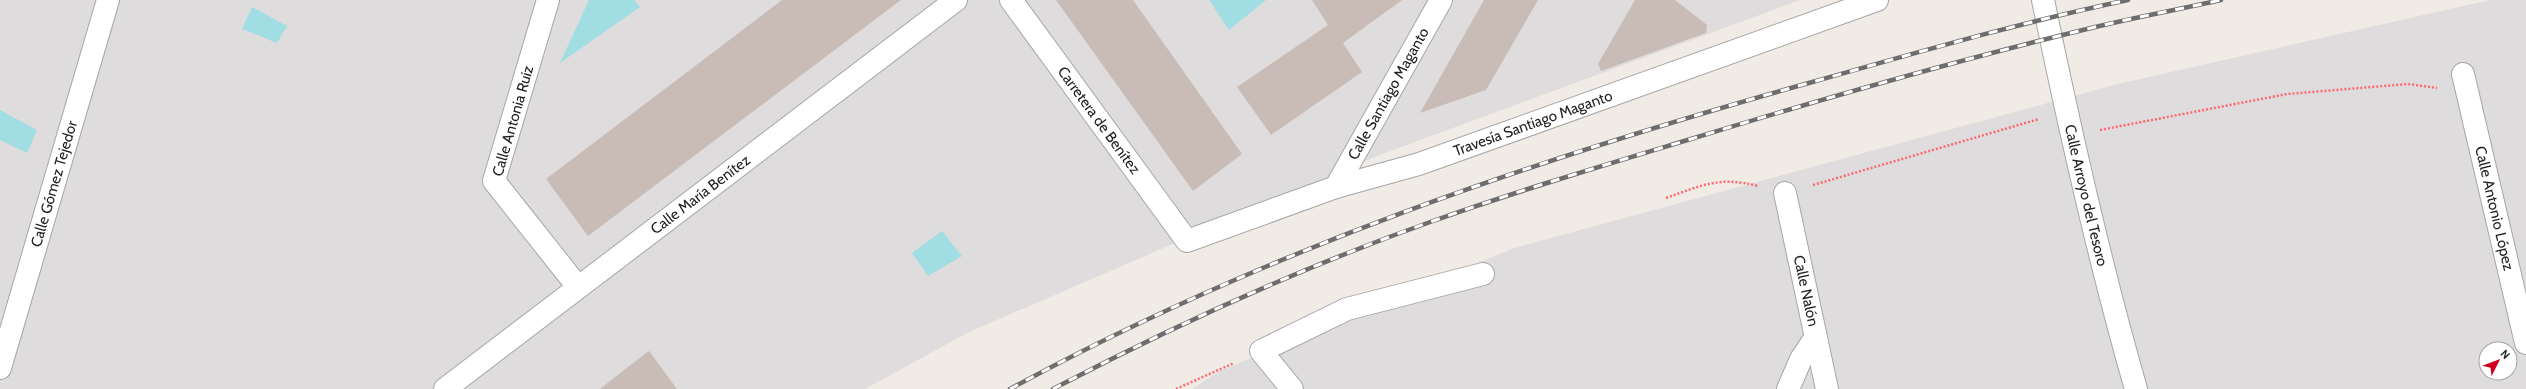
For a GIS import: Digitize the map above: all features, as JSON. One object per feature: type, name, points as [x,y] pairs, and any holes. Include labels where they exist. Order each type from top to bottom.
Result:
[{"type":"street","name":"Calle Gómez Tejedor","points":[[0,368],[108,0]]},
{"type":"street","name":"Calle Antonia Ruiz","points":[[548,0],[494,181],[578,287]]},
{"type":"street","name":"Calle María Benítez","points":[[445,389],[956,0]]},
{"type":"street","name":"Carretera de Benítez","points":[[1011,0],[1187,241]]},
{"type":"street","name":"Calle Santiago Maganto","points":[[1336,187],[1441,0]]},
{"type":"street","name":"Travesía Santiago Maganto","points":[[1187,241],[1336,187],[1419,164],[1877,0]]},
{"type":"street","name":"Calle Arroyo del Tesoro","points":[[2043,0],[2112,307],[2136,389]]},
{"type":"street","name":"Calle Antonio López","points":[[2465,83],[2526,343]]},
{"type":"street","name":"Calle Nalón","points":[[1785,193],[1827,389]]},
{"type":"street","points":[[1292,389],[1261,351],[1347,309],[1483,274]]},
{"type":"street","points":[[1788,389],[1801,359],[1815,338]]},
{"type":"path","points":[[2072,134],[2287,94],[2408,84],[2465,83]]},
{"type":"path","points":[[1666,198],[1714,181],[1743,182],[1785,193],[2030,121]]},
{"type":"path","points":[[1176,389],[1261,351]]},
{"type":"shaded area","points":[[0,0],[1800,0],[1377,156],[969,332],[865,389],[0,389]]},
{"type":"shaded area","points":[[2490,0],[2526,0],[2526,389],[1192,389],[1220,371],[1514,248],[2118,84]]},
{"type":"water","points":[[589,0],[634,0],[640,7],[560,63]]},
{"type":"water","points":[[1209,0],[1266,0],[1229,30]]},
{"type":"water","points":[[252,7],[287,26],[277,43],[242,29]]},
{"type":"water","points":[[0,110],[37,130],[27,153],[0,140]]},
{"type":"water","points":[[942,231],[962,256],[928,276],[912,253]]},
{"type":"building","points":[[782,0],[901,0],[588,236],[546,179]]},
{"type":"building","points":[[1056,0],[1133,0],[1242,154],[1193,191]]},
{"type":"building","points":[[1312,0],[1402,0],[1343,43],[1362,72],[1271,135],[1237,87],[1328,25]]},
{"type":"building","points":[[1484,0],[1538,0],[1486,90],[1420,113]]},
{"type":"building","points":[[1635,0],[1675,0],[1707,25],[1706,33],[1601,71],[1598,64]]},
{"type":"building","points":[[649,351],[677,389],[600,389],[624,370]]},
{"type":"railway","points":[[1010,389],[1106,339],[1204,293],[1303,251],[1404,212],[1506,176],[1608,142],[1932,48],[2128,0]]},
{"type":"railway","points":[[1053,389],[1146,342],[1288,277],[1384,239],[1494,200],[1587,170],[1934,68],[2104,25],[2221,0]]}]
